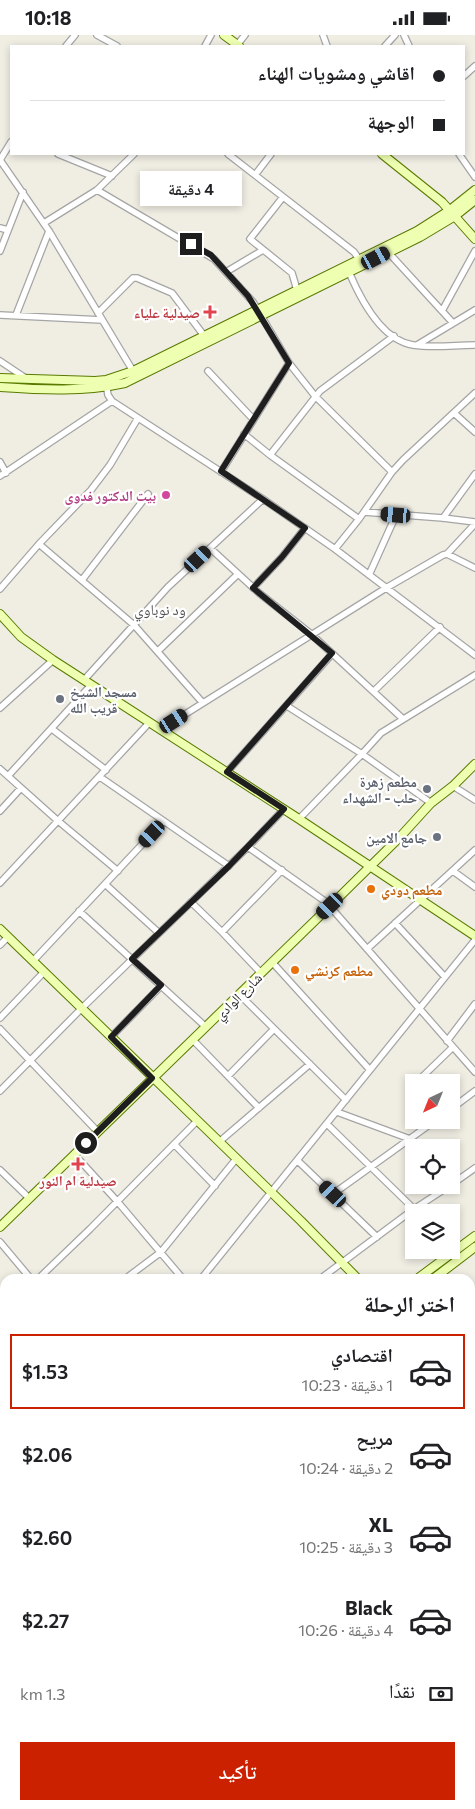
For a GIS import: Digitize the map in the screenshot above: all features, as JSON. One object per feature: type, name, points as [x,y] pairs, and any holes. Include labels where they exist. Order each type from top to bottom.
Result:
[{"type":"main road","points":[[224,35],[238,45]]},
{"type":"main road","points":[[383,155],[435,196],[453,213],[475,239]]},
{"type":"main road","points":[[0,387],[66,390],[126,383],[260,313],[297,290],[420,237],[453,213],[475,190]]},
{"type":"main road","points":[[0,378],[95,381],[106,384],[350,272],[361,262],[475,200]]},
{"type":"main road","points":[[0,614],[21,637],[53,660],[371,865],[475,936]]},
{"type":"main road","name":"شارع الوادي","points":[[0,1227],[330,906],[400,837],[431,803],[453,786],[475,764]]},
{"type":"main road","points":[[0,929],[354,1274]]},
{"type":"main road","points":[[424,1274],[475,1236]]},
{"type":"main road","points":[[441,1274],[475,1247]]},
{"type":"street","points":[[67,45],[76,35]]},
{"type":"street","points":[[97,35],[114,45]]},
{"type":"street","points":[[238,45],[245,35]]},
{"type":"street","points":[[386,45],[396,35]]},
{"type":"street","points":[[465,75],[475,67]]},
{"type":"street","points":[[10,144],[0,160],[44,223],[133,371]]},
{"type":"street","points":[[60,155],[112,176]]},
{"type":"street","points":[[44,223],[97,190],[133,155]]},
{"type":"street","points":[[229,155],[354,253],[361,262]]},
{"type":"street","points":[[255,175],[270,155]]},
{"type":"street","points":[[460,155],[475,177]]},
{"type":"street","points":[[97,190],[211,255],[248,296],[289,363],[315,397],[392,472]]},
{"type":"street","points":[[0,251],[23,193]]},
{"type":"street","points":[[283,197],[250,239],[292,273],[297,290]]},
{"type":"street","points":[[0,228],[8,230]]},
{"type":"street","points":[[16,315],[49,231]]},
{"type":"street","points":[[226,272],[263,250]]},
{"type":"street","points":[[442,311],[475,251]]},
{"type":"street","points":[[388,252],[453,323]]},
{"type":"street","points":[[350,272],[366,307],[394,336],[405,343],[417,345],[475,345]]},
{"type":"street","points":[[98,313],[130,281],[137,277],[172,293],[205,337]]},
{"type":"street","points":[[417,345],[475,310]]},
{"type":"street","points":[[0,315],[102,320]]},
{"type":"street","points":[[270,455],[324,388],[394,336]]},
{"type":"street","points":[[0,361],[29,380]]},
{"type":"street","points":[[221,471],[289,363]]},
{"type":"street","points":[[208,371],[253,419]]},
{"type":"street","points":[[106,384],[108,395],[112,401],[305,528],[475,655]]},
{"type":"street","points":[[335,549],[392,472],[475,393]]},
{"type":"street","points":[[0,462],[3,475],[112,401]]},
{"type":"street","points":[[454,413],[475,432]]},
{"type":"street","points":[[0,589],[39,544],[91,490],[110,465],[138,418]]},
{"type":"street","points":[[244,434],[359,519]]},
{"type":"street","points":[[443,518],[475,474]]},
{"type":"street","points":[[82,579],[148,494]]},
{"type":"street","points":[[84,680],[168,587],[263,499]]},
{"type":"street","points":[[364,512],[443,518],[475,523]]},
{"type":"street","points":[[369,575],[396,515]]},
{"type":"street","points":[[160,730],[386,587],[447,554],[475,523]]},
{"type":"street","points":[[253,588],[282,557],[305,528]]},
{"type":"street","points":[[39,544],[134,625],[202,702]]},
{"type":"street","points":[[210,548],[253,588],[311,634],[402,718]]},
{"type":"street","points":[[447,554],[475,568]]},
{"type":"street","points":[[158,651],[238,574]]},
{"type":"street","points":[[374,691],[440,627]]},
{"type":"street","points":[[227,772],[332,653]]},
{"type":"street","points":[[0,708],[53,660]]},
{"type":"street","points":[[299,819],[381,733],[402,718],[475,675]]},
{"type":"street","points":[[8,776],[91,685]]},
{"type":"street","points":[[287,705],[362,754],[431,803]]},
{"type":"street","points":[[0,883],[149,723]]},
{"type":"street","points":[[52,729],[106,770]]},
{"type":"street","points":[[0,769],[118,871]]},
{"type":"street","points":[[100,777],[229,866]]},
{"type":"street","points":[[453,786],[475,800]]},
{"type":"street","points":[[0,811],[21,788]]},
{"type":"street","points":[[0,1091],[82,1008],[229,866],[284,809]]},
{"type":"street","points":[[33,961],[163,822]]},
{"type":"street","points":[[248,847],[330,906],[475,1072]]},
{"type":"street","points":[[367,949],[475,850]]},
{"type":"street","points":[[222,932],[282,870]]},
{"type":"street","points":[[453,871],[475,887]]},
{"type":"street","points":[[105,884],[160,933]]},
{"type":"street","points":[[191,903],[261,973]]},
{"type":"street","points":[[79,911],[206,1027]]},
{"type":"street","points":[[395,923],[446,977]]},
{"type":"street","points":[[0,945],[8,937]]},
{"type":"street","points":[[205,1274],[475,940]]},
{"type":"street","points":[[272,962],[370,1070]]},
{"type":"street","points":[[0,1018],[44,972]]},
{"type":"street","points":[[111,1037],[161,985]]},
{"type":"street","points":[[239,994],[346,1100]]},
{"type":"street","points":[[448,1041],[475,1004]]},
{"type":"street","points":[[0,1029],[98,1132]]},
{"type":"street","points":[[228,1076],[274,1029]]},
{"type":"street","points":[[192,1040],[258,1108]]},
{"type":"street","points":[[425,1074],[453,1047]]},
{"type":"street","points":[[219,1142],[310,1064]]},
{"type":"street","points":[[460,1102],[475,1091]]},
{"type":"street","points":[[337,1112],[410,1139],[424,1129]]},
{"type":"street","points":[[43,1274],[197,1121]]},
{"type":"street","points":[[327,1124],[409,1204]]},
{"type":"street","points":[[333,1194],[405,1142]]},
{"type":"street","points":[[174,1144],[215,1185]]},
{"type":"street","points":[[74,1154],[117,1201],[178,1274]]},
{"type":"street","points":[[132,1274],[161,1252],[236,1159]]},
{"type":"street","points":[[298,1161],[377,1237]]},
{"type":"street","points":[[460,1178],[475,1168]]},
{"type":"street","points":[[0,1170],[29,1198]]},
{"type":"street","points":[[421,1204],[436,1194]]},
{"type":"street","points":[[327,1274],[405,1216]]},
{"type":"street","points":[[0,1242],[27,1274]]},
{"type":"place","name":"صيدلية علياء","points":[[210,312]]},
{"type":"place","name":"بيت الدكتور فدوى","points":[[166,495]]},
{"type":"place","name":"مسجد الشيخ قريب الله","points":[[60,699]]},
{"type":"place","name":"مطعم زهرة حلب - الشهداء","points":[[427,789]]},
{"type":"place","name":"جامع الامين","points":[[437,837]]},
{"type":"place","name":"مطعم دودي","points":[[371,889]]},
{"type":"place","name":"مطعم كرنشي","points":[[295,970]]},
{"type":"place","name":"صيدلية ام النور","points":[[78,1164]]},
{"type":"district","name":"ود نوباوي","points":[[160,609]]},
{"type":"route","points":[[86,1143],[152,1078],[111,1037],[161,985],[132,959],[229,866],[284,809],[227,772],[332,653],[253,588],[282,557],[305,528],[221,471],[289,363],[248,296],[211,255],[191,244]]}]
